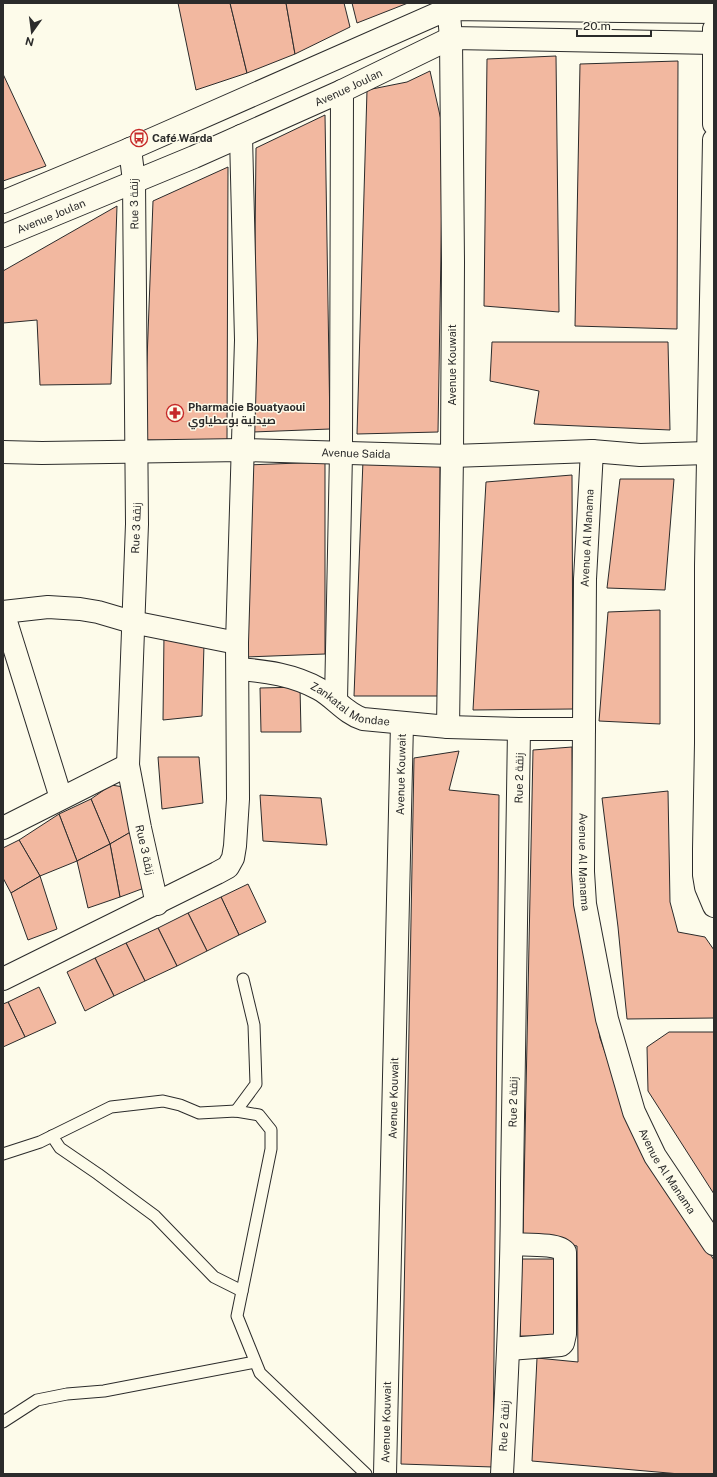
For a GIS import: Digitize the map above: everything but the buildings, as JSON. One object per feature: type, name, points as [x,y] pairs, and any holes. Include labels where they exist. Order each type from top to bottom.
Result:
[{"type":"street","points":[[3,202],[130,149],[448,6],[714,12]]},
{"type":"street","name":"Avenue Kouwait","points":[[448,6],[451,38],[453,262],[448,727]]},
{"type":"street","points":[[714,17],[714,124]]},
{"type":"street","name":"Avenue Joulan","points":[[3,236],[194,157],[342,91],[451,38],[714,43]]},
{"type":"street","points":[[336,700],[341,453],[342,91]]},
{"type":"street","points":[[3,979],[157,904],[228,867],[233,858],[238,799],[237,643],[246,340],[241,136]]},
{"type":"street","points":[[714,140],[708,453],[710,607],[704,862],[706,887],[714,906]]},
{"type":"street","name":"Rue 3 زنقة","points":[[130,149],[134,181],[137,524],[132,622],[128,765],[157,904]]},
{"type":"street","name":"Avenue Saida","points":[[3,452],[42,453],[242,450],[452,456],[592,451],[640,455],[708,453]]},
{"type":"street","name":"Avenue Al Manama","points":[[592,451],[585,579],[585,904],[608,1019],[634,1112],[655,1156],[714,1244]]},
{"type":"street","points":[[61,798],[3,612],[48,607],[80,609],[98,612],[132,622],[237,643]]},
{"type":"street","name":"Zankatal Mondae","points":[[238,669],[261,671],[298,679],[319,689],[336,700],[345,709],[360,718],[448,727],[584,729]]},
{"type":"street","name":"Avenue Kouwait","points":[[385,1474],[402,723]]},
{"type":"street","name":"Rue 2 زنقة","points":[[502,1474],[509,1349],[512,1244],[519,729]]},
{"type":"street","points":[[3,828],[128,765]]},
{"type":"street","points":[[509,1349],[561,1345],[565,1334],[565,1252],[560,1247],[512,1244]]},
{"type":"lane","points":[[236,1111],[256,1084],[254,1025],[243,979]]},
{"type":"lane","points":[[3,1154],[40,1142],[111,1107],[163,1101],[199,1112],[236,1111],[259,1116],[271,1130],[271,1149],[237,1316],[260,1373],[366,1474]]},
{"type":"lane","points":[[52,1136],[60,1148],[155,1216],[214,1277],[242,1291]]},
{"type":"lane","points":[[3,1422],[37,1400],[67,1394],[104,1391],[255,1362]]},
{"type":"place","name":"Café Warda","points":[[139,138]]},
{"type":"place","name":"Pharmacie Bouatyaoui صيدلية بوعطياوي","points":[[175,413]]}]
